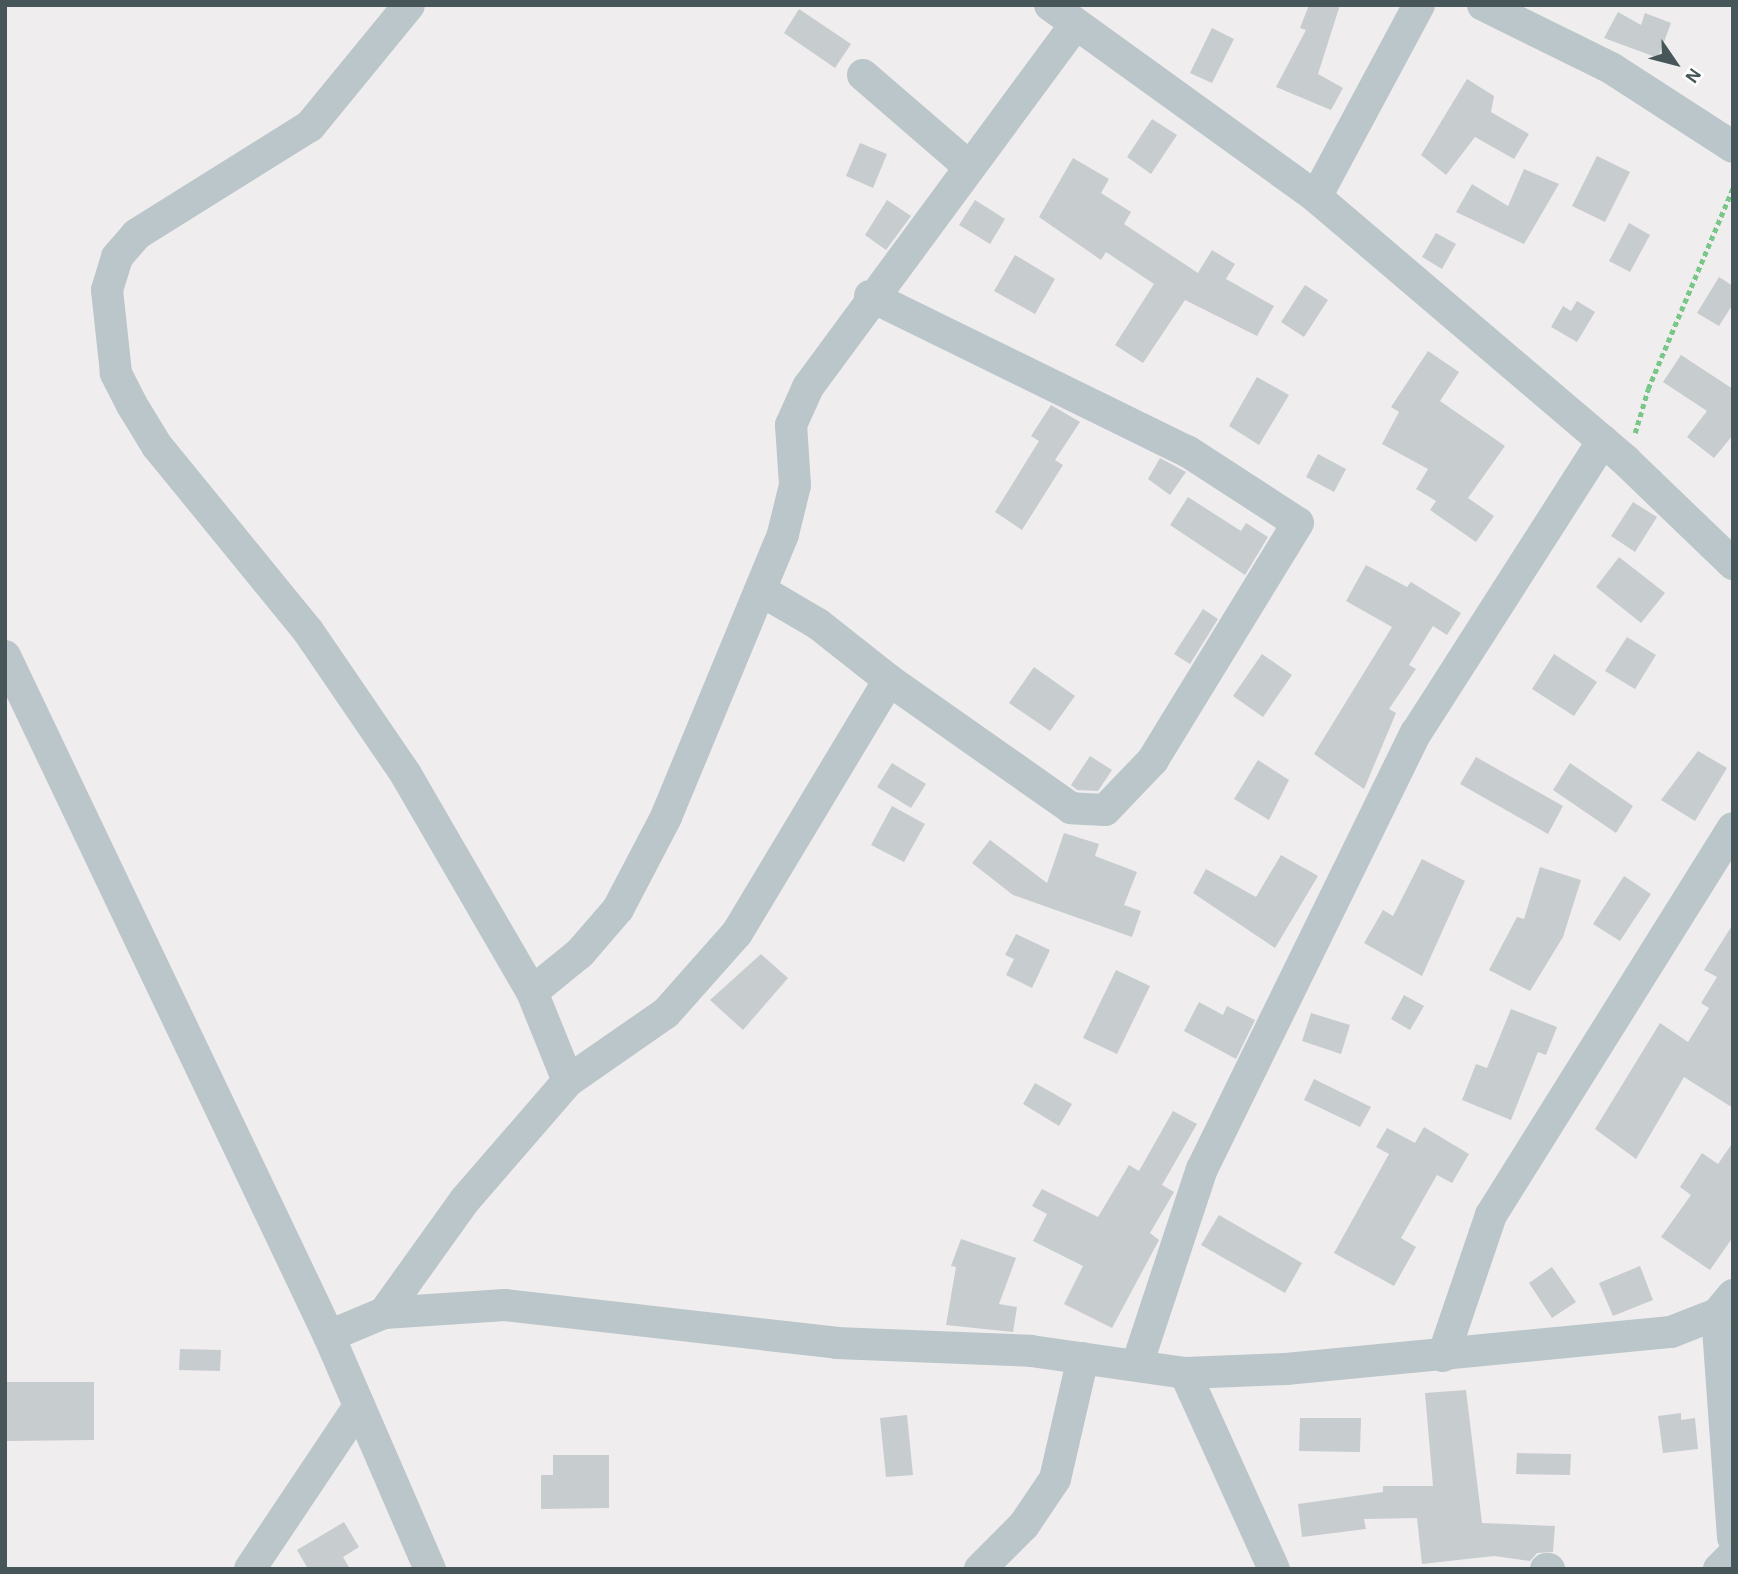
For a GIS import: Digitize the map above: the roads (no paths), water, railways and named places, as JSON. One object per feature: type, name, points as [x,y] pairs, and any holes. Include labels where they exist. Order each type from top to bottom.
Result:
[{"type":"street","points":[[409,5],[310,126],[137,234],[117,257],[107,290],[108,324],[116,373],[151,436],[323,653],[405,773],[532,992],[568,1081]]},
{"type":"street","points":[[1050,5],[1074,26],[1316,197],[1615,451],[1733,564]]},
{"type":"street","points":[[1316,197],[1419,5]]},
{"type":"street","points":[[1483,5],[1611,68],[1733,148]]},
{"type":"street","points":[[532,992],[580,953],[618,909],[666,817],[793,503],[791,425],[808,387],[966,164],[1074,26]]},
{"type":"street","points":[[863,75],[966,164]]},
{"type":"street","points":[[760,590],[818,624],[889,680],[1071,808],[1105,810],[1153,760],[1298,523],[1187,451],[870,296]]},
{"type":"street","points":[[1137,1365],[1202,1169],[1416,733],[1615,451]]},
{"type":"street","points":[[5,656],[329,1336],[430,1569]]},
{"type":"street","points":[[384,1313],[465,1200],[568,1081],[666,1013],[737,933],[889,680]]},
{"type":"street","points":[[1443,1356],[1490,1214],[1733,828]]},
{"type":"street","points":[[329,1336],[384,1313],[505,1305],[836,1343],[1083,1358],[1185,1373],[1443,1356],[1671,1332],[1725,1304],[1733,1537]]},
{"type":"street","points":[[980,1569],[1024,1525],[1055,1479],[1083,1358]]},
{"type":"street","points":[[1185,1373],[1274,1569]]},
{"type":"street","points":[[250,1569],[359,1406]]},
{"type":"street","points":[[1719,1569],[1733,1555]]}]
